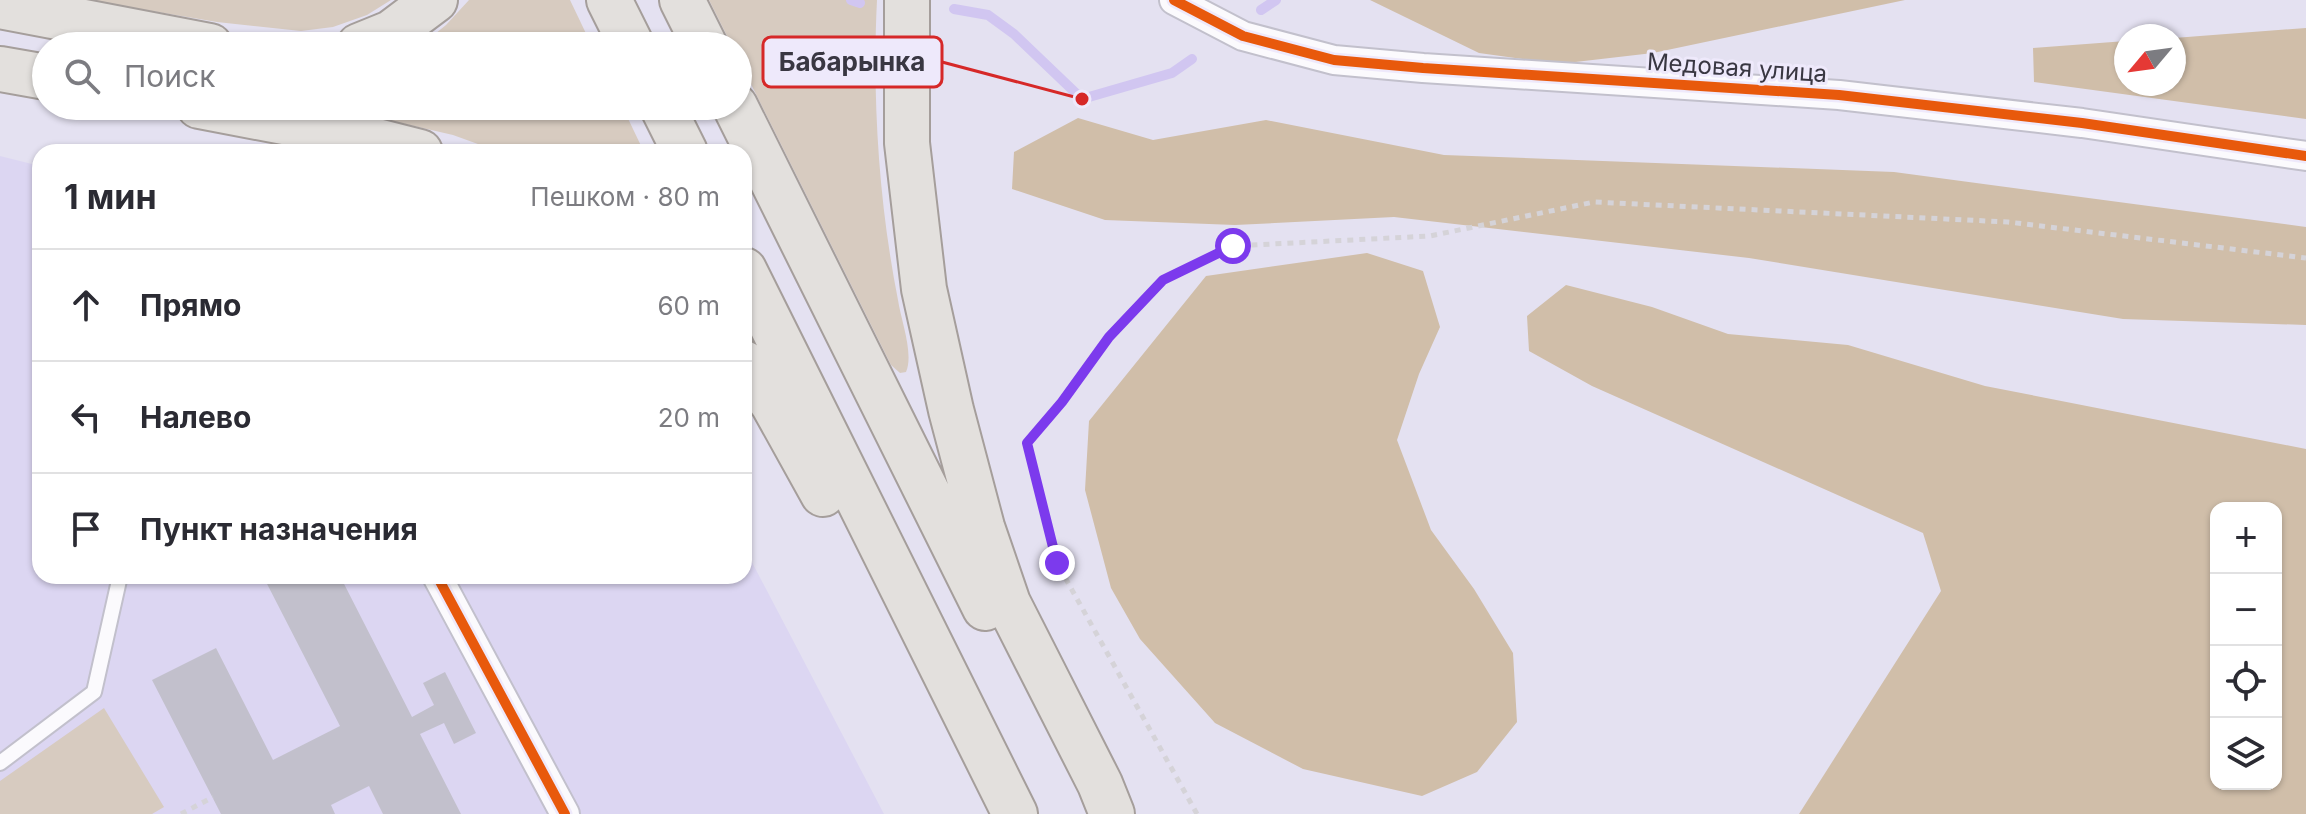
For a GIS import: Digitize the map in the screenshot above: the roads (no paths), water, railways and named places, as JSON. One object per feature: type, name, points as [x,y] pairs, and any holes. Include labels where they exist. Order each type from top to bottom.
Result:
[{"type":"main road","points":[[392,32],[435,0]]},
{"type":"main road","points":[[609,0],[625,32]]},
{"type":"main road","points":[[682,0],[698,32]]},
{"type":"main road","points":[[907,0],[907,143],[924,289],[951,410],[982,527],[1008,603],[1100,784],[1112,814]]},
{"type":"main road","points":[[0,6],[136,32]]},
{"type":"main road","points":[[0,69],[32,75]]},
{"type":"main road","points":[[273,120],[388,144]]},
{"type":"main road","points":[[669,120],[681,144]]},
{"type":"main road","points":[[742,120],[1088,814]]},
{"type":"main road","points":[[752,286],[1015,814]]},
{"type":"main road","points":[[752,374],[802,454],[971,784],[990,814]]},
{"type":"street","name":"Медовая улица","points":[[1174,0],[1243,36],[1334,60],[1839,95],[2082,123],[2306,156]]},
{"type":"street","points":[[441,584],[565,814]]},
{"type":"lane","points":[[0,763],[94,692],[118,584]]},
{"type":"waterway","points":[[851,0],[860,3]]},
{"type":"waterway","points":[[1261,10],[1276,0]]},
{"type":"waterway","points":[[954,9],[988,15],[1014,34],[1082,99],[1172,73],[1192,59]]},
{"type":"place","name":"Бабарынка","points":[[1082,99]]}]
